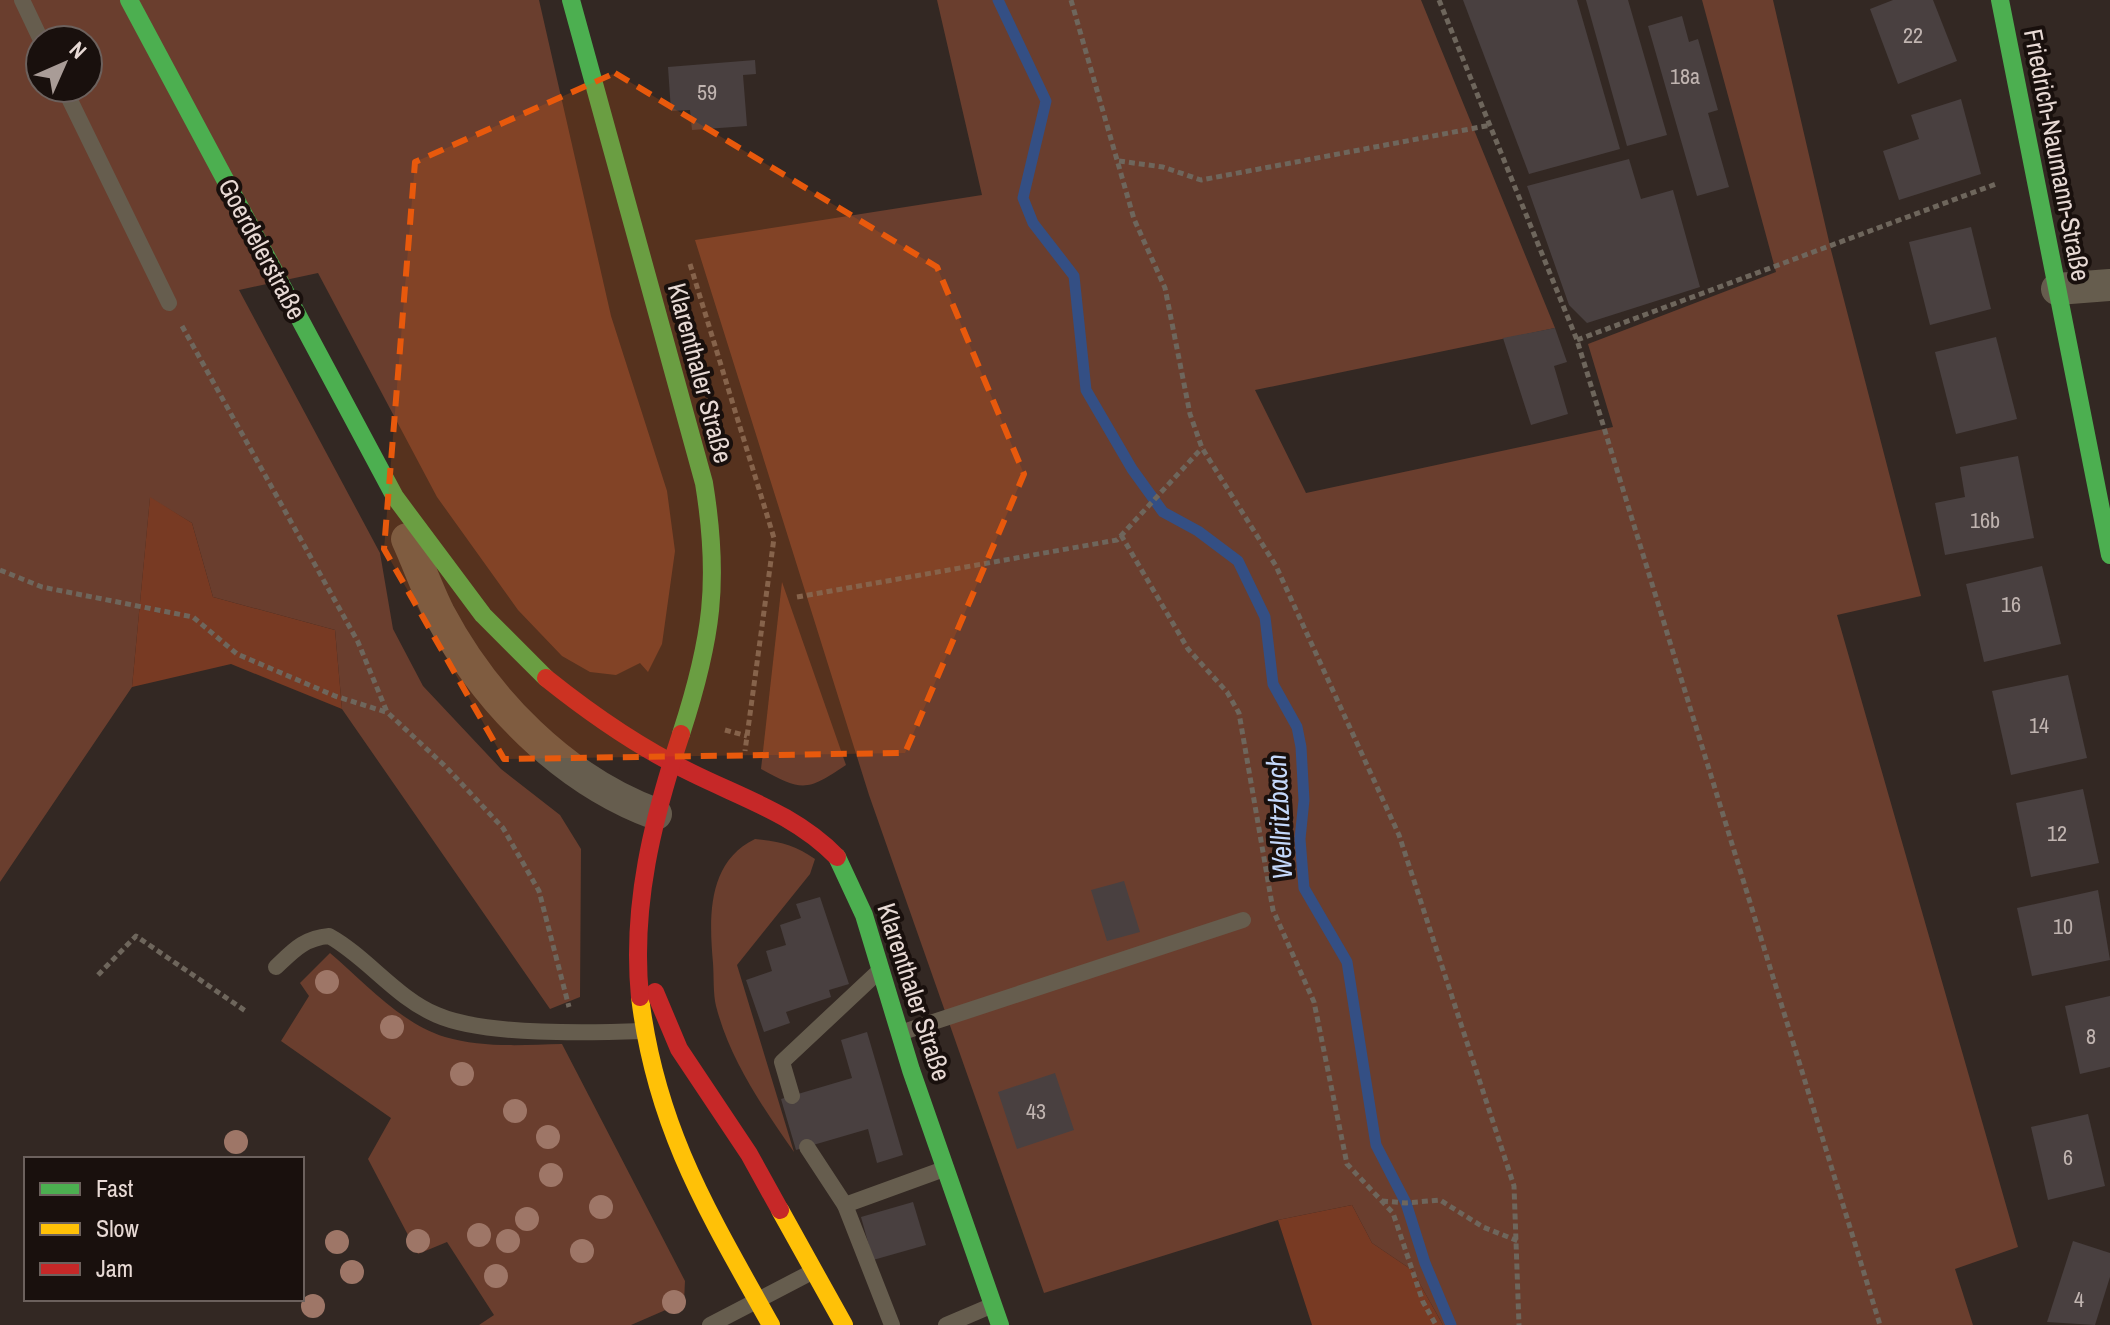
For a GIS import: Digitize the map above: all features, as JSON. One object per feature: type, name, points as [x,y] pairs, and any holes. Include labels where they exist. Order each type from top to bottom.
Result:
[{"type":"street","name":"Goerdelerstraße","points":[[129,0],[395,497],[444,573],[510,647],[594,718],[673,764]]},
{"type":"street","name":"Klarenthaler Straße","points":[[571,0],[704,483],[712,540],[711,614],[673,764],[656,814],[637,924],[644,1031],[657,1089],[684,1166],[771,1325]]},
{"type":"street","name":"Friedrich-Naumann-Straße","points":[[2000,0],[2110,555]]},
{"type":"street","points":[[2057,289],[2110,285]]},
{"type":"street","name":"Goerdelerstraße","points":[[395,497],[406,537],[439,612],[494,694],[527,730],[577,773],[629,804],[656,814]]},
{"type":"street","name":"Klarenthaler Straße","points":[[673,764],[808,829],[836,855],[848,872],[899,1033],[1000,1325]]},
{"type":"street","name":"Klarenthaler Straße","points":[[637,924],[647,970],[679,1049],[749,1154],[844,1325]]},
{"type":"lane","points":[[22,0],[33,24]]},
{"type":"lane","points":[[72,104],[169,303]]},
{"type":"lane","points":[[899,1033],[1243,920]]},
{"type":"lane","points":[[276,967],[299,944],[314,937],[329,936],[437,1016],[469,1023],[581,1033],[644,1031]]},
{"type":"lane","points":[[792,1096],[782,1062],[880,971]]},
{"type":"lane","points":[[807,1147],[845,1205],[892,1325]]},
{"type":"lane","points":[[845,1205],[946,1169]]},
{"type":"lane","points":[[710,1325],[815,1270]]},
{"type":"lane","points":[[946,1325],[993,1305]]},
{"type":"path","points":[[1071,0],[1134,219],[1165,288],[1190,414],[1202,448],[1276,566],[1399,835],[1494,1116],[1514,1186],[1519,1325]]},
{"type":"path","points":[[1439,0],[1577,340],[1880,1325]]},
{"type":"path","points":[[1119,161],[1163,167],[1201,180],[1491,125]]},
{"type":"path","points":[[1577,340],[2033,170]]},
{"type":"path","points":[[169,303],[358,642],[387,712],[446,767],[503,828],[539,891],[566,1000],[581,1033]]},
{"type":"path","points":[[797,597],[1117,540],[1202,448]]},
{"type":"path","points":[[1121,535],[1188,649],[1227,692],[1239,713],[1273,910],[1314,1002],[1347,1164],[1393,1213],[1423,1302],[1436,1325]]},
{"type":"path","points":[[0,570],[42,587],[193,617],[237,654],[335,696],[387,712]]},
{"type":"path","points":[[98,975],[136,936],[247,1012]]},
{"type":"path","points":[[1380,1200],[1406,1203],[1440,1200],[1483,1227],[1518,1241]]},
{"type":"highlighted area","points":[[615,73],[937,267],[1024,474],[905,753],[504,759],[384,549],[415,162]]},
{"type":"shaded area","points":[[0,0],[539,0],[611,316],[667,491],[675,551],[662,644],[648,672],[640,663],[616,675],[590,672],[562,656],[518,610],[437,497],[318,273],[239,290],[380,553],[393,629],[423,686],[501,769],[560,815],[581,849],[580,997],[550,1009],[342,709],[335,630],[213,597],[192,523],[150,498],[132,687],[0,882]]},
{"type":"shaded area","points":[[937,0],[1421,0],[1555,328],[1255,390],[1306,493],[1613,427],[1588,344],[1776,272],[1702,0],[1773,0],[1831,250],[1921,596],[1837,615],[2018,1247],[1955,1269],[1973,1325],[1443,1325],[1412,1270],[1372,1243],[1352,1205],[1278,1220],[1044,1293],[869,795],[695,240],[982,195]]},
{"type":"shaded area","points":[[150,497],[192,523],[213,597],[335,630],[342,709],[231,664],[132,687]]},
{"type":"shaded area","points":[[782,582],[846,765],[813,784],[796,785],[761,769]]},
{"type":"shaded area","points":[[755,839],[786,844],[815,859],[810,874],[737,965],[794,1152],[759,1101],[739,1064],[715,1001],[711,928],[714,893],[728,862],[739,849]]},
{"type":"shaded area","points":[[330,953],[383,1001],[429,1031],[473,1043],[562,1044],[685,1281],[684,1302],[631,1325],[479,1325],[494,1315],[447,1242],[418,1254],[368,1159],[391,1118],[281,1041],[309,996],[300,983]]},
{"type":"shaded area","points":[[1352,1205],[1372,1243],[1412,1270],[1443,1325],[1312,1325],[1278,1220]]},
{"type":"building","points":[[1463,0],[1577,0],[1620,149],[1529,174]]},
{"type":"building","points":[[1586,0],[1628,0],[1667,135],[1627,146]]},
{"type":"building","points":[[1893,0],[1933,0],[1957,61],[1898,84],[1870,9]]},
{"type":"building","points":[[1682,16],[1689,42],[1698,39],[1718,110],[1708,113],[1729,187],[1697,196],[1648,26]]},
{"type":"building","points":[[755,60],[756,74],[743,75],[747,126],[692,130],[690,110],[671,111],[668,67]]},
{"type":"building","points":[[1961,99],[1981,174],[1899,200],[1883,151],[1919,139],[1911,115]]},
{"type":"building","points":[[1629,159],[1641,199],[1673,190],[1700,287],[1587,323],[1569,305],[1527,186]]},
{"type":"building","points":[[1971,227],[1991,309],[1930,325],[1909,242]]},
{"type":"building","points":[[1555,328],[1567,362],[1554,366],[1568,414],[1531,425],[1503,338]]},
{"type":"building","points":[[1996,337],[2017,419],[1956,434],[1935,352]]},
{"type":"building","points":[[2018,456],[2034,538],[1945,555],[1935,503],[1965,497],[1960,467]]},
{"type":"building","points":[[2042,566],[2061,644],[1984,662],[1966,584]]},
{"type":"building","points":[[2068,675],[2087,758],[2011,775],[1992,691]]},
{"type":"building","points":[[2083,789],[2099,863],[2031,877],[2016,803]]},
{"type":"building","points":[[1124,881],[1140,932],[1107,941],[1091,890]]},
{"type":"building","points":[[2098,890],[2110,960],[2032,976],[2017,908]]},
{"type":"building","points":[[820,897],[849,984],[829,990],[831,997],[786,1012],[790,1023],[764,1032],[746,980],[772,971],[766,951],[786,945],[780,925],[801,918],[796,904]]},
{"type":"building","points":[[2110,996],[2110,1067],[2080,1074],[2065,1006]]},
{"type":"building","points":[[867,1032],[903,1155],[877,1163],[868,1129],[796,1150],[781,1099],[852,1078],[841,1040]]},
{"type":"building","points":[[1055,1073],[1074,1130],[1017,1149],[998,1092]]},
{"type":"building","points":[[2088,1114],[2105,1186],[2048,1200],[2031,1127]]},
{"type":"building","points":[[913,1202],[926,1245],[873,1260],[861,1217]]},
{"type":"building","points":[[2073,1241],[2110,1253],[2110,1277],[2095,1325],[2047,1322]]},
{"type":"waterway","name":"Wellritzbach","points":[[998,0],[1046,101],[1023,198],[1033,223],[1074,276],[1086,390],[1132,469],[1163,512],[1198,531],[1238,561],[1265,617],[1273,684],[1297,727],[1301,747],[1304,800],[1300,839],[1304,888],[1347,962],[1376,1145],[1406,1203],[1425,1263],[1451,1325]]},
{"type":"traffic: fast","points":[[129,0],[395,497],[483,615],[546,678]]},
{"type":"traffic: fast","points":[[571,0],[704,483],[712,550],[710,610],[700,668],[681,734]]},
{"type":"traffic: fast","points":[[2000,0],[2110,555]]},
{"type":"traffic: fast","points":[[837,857],[864,915],[911,1070],[1000,1325]]},
{"type":"traffic: slow","points":[[640,997],[658,1088],[672,1129],[706,1206],[771,1325]]},
{"type":"traffic: slow","points":[[780,1210],[844,1325]]},
{"type":"traffic: jam","points":[[546,678],[633,741],[786,818],[837,857]]},
{"type":"traffic: jam","points":[[640,997],[639,929],[647,863],[653,830],[681,734]]},
{"type":"traffic: jam","points":[[655,992],[679,1049],[749,1154],[780,1210]]}]
